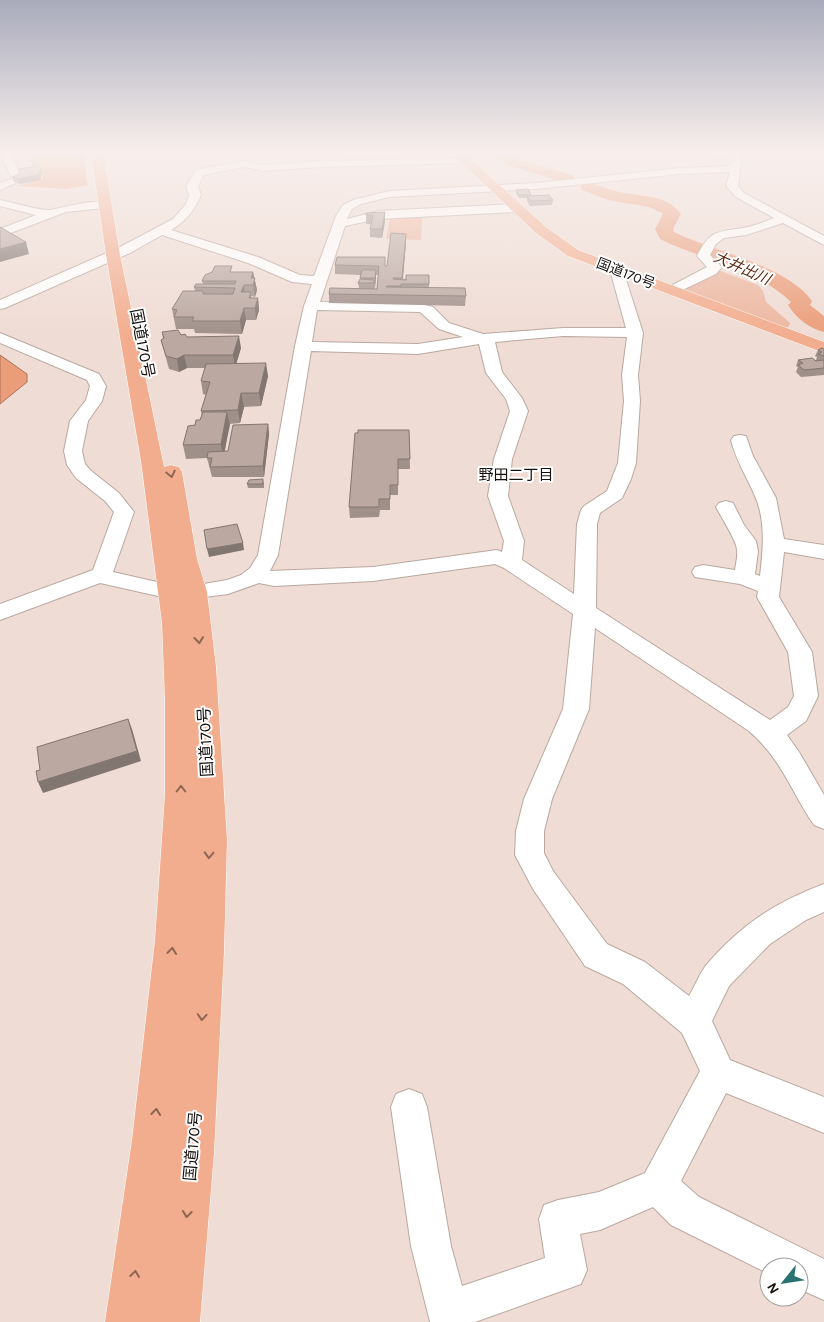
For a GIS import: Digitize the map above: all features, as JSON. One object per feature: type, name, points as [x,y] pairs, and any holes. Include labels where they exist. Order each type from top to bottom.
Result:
[{"type":"highway","name":"国道170号","points":[[107,214],[119,252]]},
{"type":"highway","name":"国道170号","points":[[113,214],[119,252],[119,279],[152,460],[159,523],[183,592],[202,667],[210,840],[206,952],[194,1134],[176,1322]]},
{"type":"highway","name":"国道170号","points":[[523,214],[564,248],[617,270],[824,348]]},
{"type":"highway","name":"国道170号","points":[[129,1322],[153,1140],[174,940],[181,794],[180,700],[183,592]]},
{"type":"street","points":[[2,231],[49,214]]},
{"type":"street","points":[[0,305],[119,252],[177,222],[184,214]]},
{"type":"street","points":[[0,612],[64,587],[101,576],[138,586],[152,586],[183,592],[234,584],[257,574],[268,555],[311,306],[344,214]]},
{"type":"street","points":[[339,224],[378,215],[404,214]]},
{"type":"street","points":[[774,214],[824,241]]},
{"type":"street","points":[[672,291],[711,271],[715,267],[705,252],[711,239],[717,235],[746,231],[783,219]]},
{"type":"street","points":[[160,231],[252,260],[290,277],[319,281]]},
{"type":"street","points":[[617,270],[635,333],[630,375],[632,401],[627,463],[615,494],[591,510],[586,524],[585,611],[576,710],[538,799],[530,831],[529,855],[543,880],[596,955],[634,973],[694,1021],[718,1072],[824,1115]]},
{"type":"street","points":[[311,306],[422,308],[428,310],[444,326],[482,339],[488,344],[494,373],[514,398],[519,412],[503,459],[498,496],[514,541],[511,564]]},
{"type":"street","points":[[303,346],[418,349],[482,339],[563,332],[635,333]]},
{"type":"street","points":[[0,338],[92,377],[98,386],[94,401],[79,421],[73,451],[76,464],[83,474],[112,497],[124,512],[112,540],[111,555],[101,576]]},
{"type":"street","points":[[740,440],[744,456],[766,498],[774,544],[768,597],[800,652],[806,696],[797,714],[764,729]]},
{"type":"street","points":[[726,507],[734,526],[746,541],[748,551],[744,578]]},
{"type":"street","points":[[774,544],[824,552]]},
{"type":"street","points":[[257,574],[274,579],[373,574],[497,558],[511,564],[585,611],[764,729],[790,758],[814,804],[824,817]]},
{"type":"street","points":[[703,572],[744,578],[769,588]]},
{"type":"street","points":[[694,1021],[718,975],[759,934],[794,910],[824,898]]},
{"type":"street","points":[[409,1107],[431,1246],[450,1317],[567,1270],[558,1219],[600,1211],[658,1186],[718,1072]]},
{"type":"street","points":[[658,1186],[685,1211],[778,1257]]},
{"type":"street","points":[[809,1272],[824,1280]]},
{"type":"shaded area","points":[[390,218],[422,218],[421,240],[386,239]]},
{"type":"shaded area","points":[[721,271],[758,285],[763,291],[766,302],[790,323],[789,326],[785,329],[680,291]]},
{"type":"shaded area","points":[[0,355],[27,374],[27,382],[0,404]]},
{"type":"building","points":[[385,214],[382,229],[370,229],[373,215],[366,215]]},
{"type":"building","points":[[0,227],[26,242],[0,249]]},
{"type":"building","points":[[391,233],[406,234],[402,278],[393,279],[406,280],[406,275],[429,275],[429,284],[401,284],[401,286],[386,287],[465,288],[466,296],[329,294],[330,288],[377,289],[379,266],[335,265],[337,257],[385,257],[385,266],[387,266]]},
{"type":"building","points":[[215,266],[232,266],[230,272],[253,272],[251,278],[255,278],[253,285],[244,285],[241,292],[251,292],[249,298],[258,298],[255,308],[244,308],[240,321],[192,321],[194,317],[174,317],[177,310],[172,309],[183,291],[203,291],[203,294],[233,294],[235,288],[194,287],[196,284],[235,284],[236,281],[202,281],[205,275],[212,272]]},
{"type":"building","points":[[362,270],[376,270],[375,278],[360,278]]},
{"type":"building","points":[[360,279],[374,280],[374,283],[358,283]]},
{"type":"building","points":[[178,330],[181,335],[185,334],[187,337],[239,336],[233,355],[184,355],[177,359],[166,356],[161,340],[164,338],[162,332]]},
{"type":"building","points":[[824,349],[824,356],[818,354],[822,352],[818,350]]},
{"type":"building","points":[[812,358],[816,361],[824,360],[824,368],[804,370],[798,365],[803,363],[798,360]]},
{"type":"building","points":[[266,363],[259,393],[241,393],[238,410],[201,411],[210,382],[201,381],[206,364]]},
{"type":"building","points":[[203,412],[227,412],[221,444],[183,445],[188,426],[195,425],[196,420],[200,420]]},
{"type":"building","points":[[268,424],[263,466],[210,467],[212,458],[207,458],[208,452],[228,451],[233,425]]},
{"type":"building","points":[[358,430],[409,430],[410,459],[398,459],[398,485],[390,485],[390,499],[379,499],[379,507],[349,507],[355,433],[358,433]]},
{"type":"building","points":[[263,479],[263,484],[247,484],[249,480]]},
{"type":"building","points":[[237,524],[243,543],[207,549],[204,530]]},
{"type":"building","points":[[128,719],[137,751],[38,782],[36,771],[40,770],[37,747]]},
{"type":"waterway","name":"大井出川","points":[[672,214],[664,229],[666,235],[761,274],[778,283],[802,301],[799,305],[803,312],[824,325]]},
{"type":"district","name":"野田二丁目","points":[[516,475]]}]
